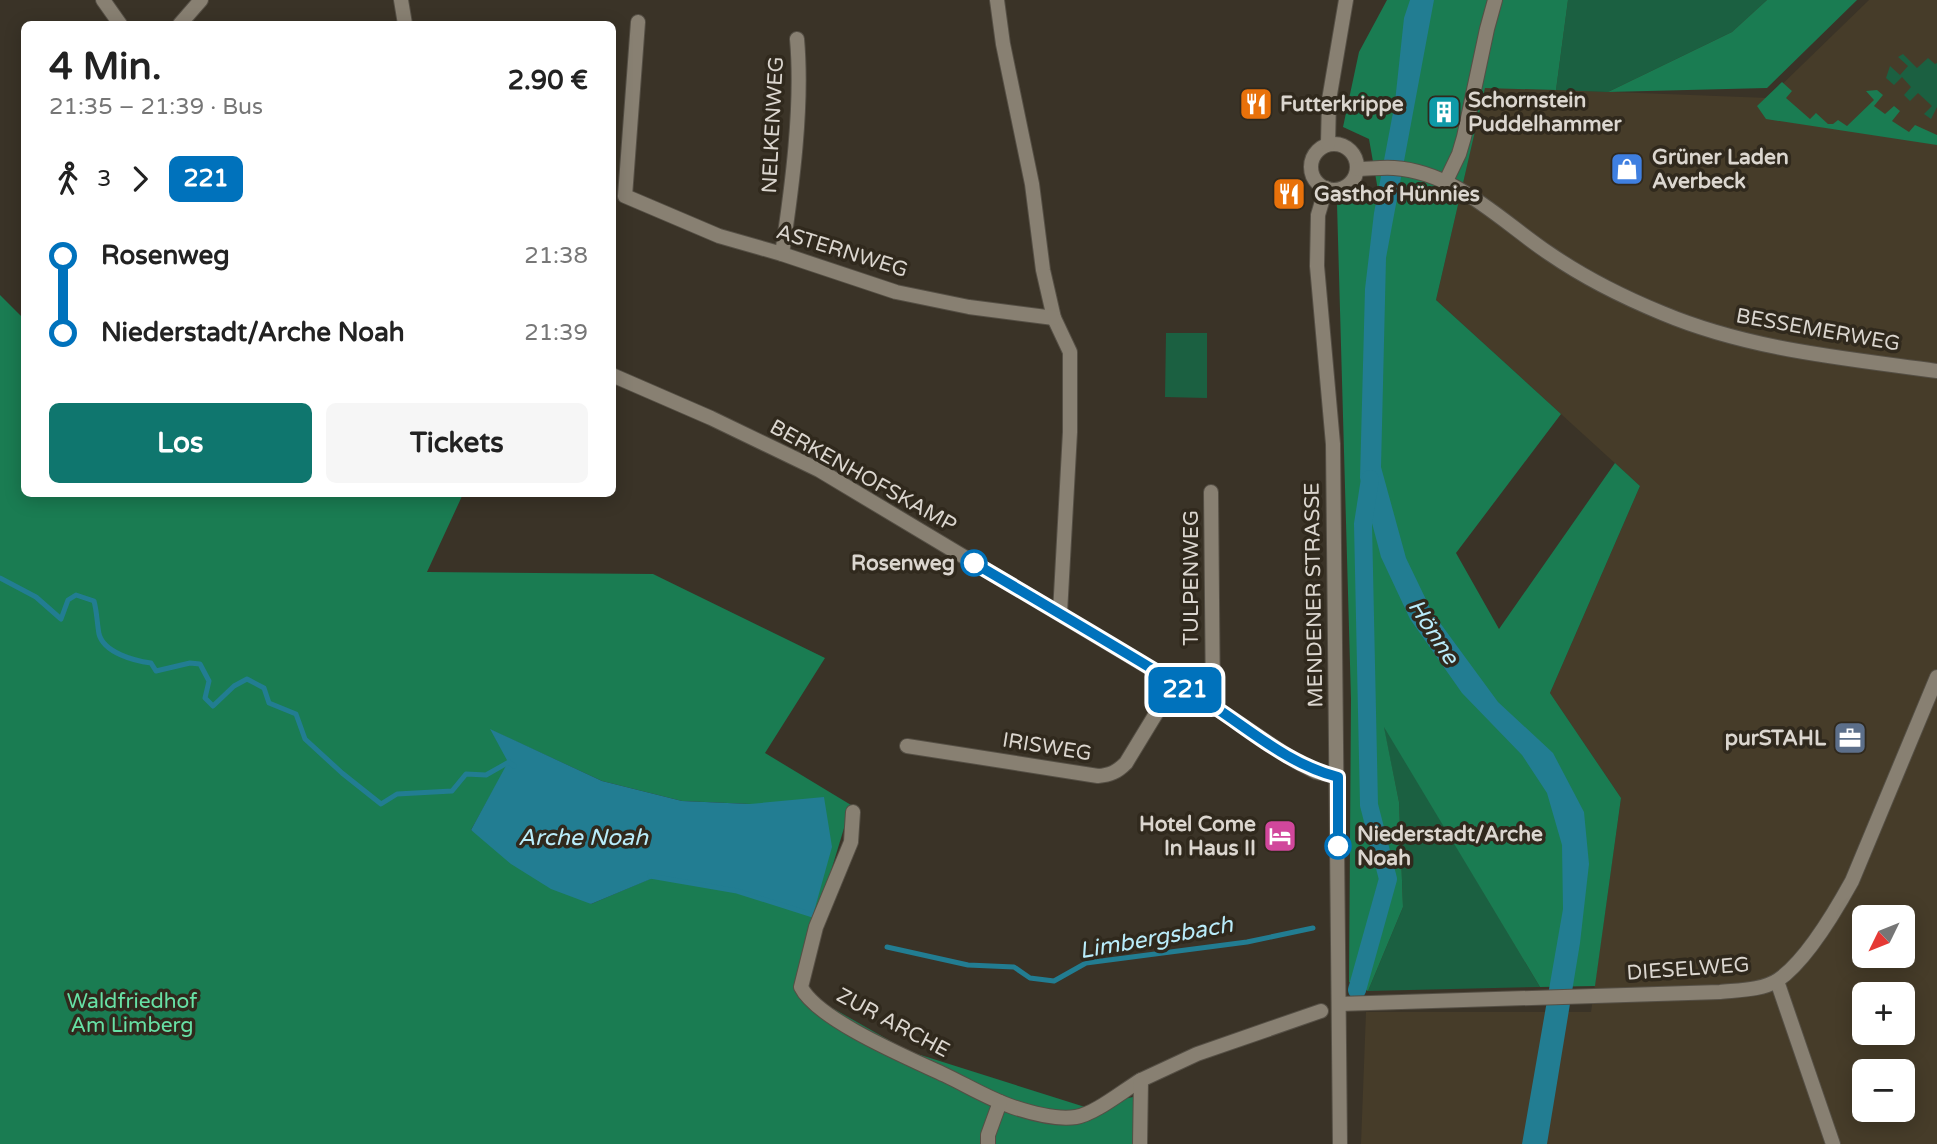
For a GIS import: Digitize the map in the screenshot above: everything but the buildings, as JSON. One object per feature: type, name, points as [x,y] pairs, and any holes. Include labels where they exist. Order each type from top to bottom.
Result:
[{"type":"street","points":[[103,0],[118,21]]},
{"type":"street","points":[[183,21],[201,0]]},
{"type":"street","points":[[401,0],[404,21]]},
{"type":"street","points":[[997,0],[1003,44],[1032,184],[1043,270],[1054,318],[1070,352],[1070,432],[1060,613]]},
{"type":"street","points":[[1328,144],[1328,100],[1346,0]]},
{"type":"street","points":[[1445,183],[1464,137],[1495,0]]},
{"type":"street","name":"ASTERNWEG","points":[[638,22],[625,196],[719,236],[896,292],[969,307],[1054,318]]},
{"type":"street","name":"NELKENWEG","points":[[782,254],[789,207],[800,71],[797,39]]},
{"type":"street","points":[[1337,144],[1346,147],[1361,169],[1348,185],[1340,189],[1326,188],[1315,180],[1311,163],[1319,148],[1337,144]]},
{"type":"street","name":"BESSEMERWEG","points":[[1361,169],[1394,167],[1445,183],[1487,207],[1571,268],[1628,299],[1685,322],[1758,344],[1937,371]]},
{"type":"street","name":"MENDENER STRASSE","points":[[1326,188],[1318,215],[1317,266],[1333,444],[1340,1144]]},
{"type":"street","name":"BERKENHOFSKAMP","points":[[616,377],[711,418],[819,470],[1213,706],[1297,762],[1316,772],[1338,777]]},
{"type":"street","name":"TULPENWEG","points":[[1211,492],[1213,706]]},
{"type":"street","name":"DIESELWEG","points":[[1339,1004],[1720,992],[1753,988],[1777,981],[1821,933],[1852,881],[1937,677]]},
{"type":"street","name":"IRISWEG","points":[[907,746],[1098,776],[1108,775],[1118,771],[1126,763],[1174,684]]},
{"type":"street","name":"ZUR ARCHE","points":[[853,812],[850,842],[816,928],[801,987],[804,993],[812,1002],[846,1025],[1000,1102],[1034,1112],[1077,1117],[1141,1080],[1197,1055],[1321,1012]]},
{"type":"street","points":[[1777,981],[1833,1144]]},
{"type":"street","points":[[1140,1144],[1141,1080]]},
{"type":"street","points":[[988,1144],[988,1135],[1000,1102]]},
{"type":"shaded area","points":[[1869,0],[1937,0],[1937,1144],[1361,1144],[1366,1012],[1591,1012],[1621,798],[1550,693],[1640,486],[1436,300],[1485,87],[1768,98]]},
{"type":"green space","points":[[1387,0],[1568,0],[1556,90],[1485,88],[1436,300],[1561,414],[1456,553],[1499,629],[1615,463],[1640,486],[1550,693],[1621,798],[1595,986],[1540,987],[1384,727],[1399,802],[1403,907],[1368,991],[1349,982],[1351,699],[1337,204],[1379,196],[1369,139],[1343,127],[1359,52]]},
{"type":"green space","points":[[1568,0],[1767,0],[1732,32],[1608,92],[1556,90]]},
{"type":"green space","points":[[1767,0],[1857,0],[1767,88],[1608,92],[1732,32]]},
{"type":"green space","points":[[1903,54],[1917,68],[1928,58],[1937,63],[1937,107],[1931,119],[1924,114],[1932,106],[1918,93],[1910,101],[1904,95],[1911,87],[1902,77],[1894,85],[1886,78],[1890,66],[1900,75],[1908,66],[1898,57]]},
{"type":"green space","points":[[1782,82],[1792,91],[1786,98],[1810,119],[1816,113],[1828,124],[1838,120],[1847,126],[1874,100],[1866,91],[1877,90],[1883,95],[1874,106],[1885,114],[1894,106],[1900,111],[1892,121],[1909,132],[1915,125],[1937,135],[1937,145],[1766,119],[1757,106]]},
{"type":"green space","name":"Waldfriedhof Am Limberg","points":[[0,295],[21,316],[21,497],[462,497],[427,572],[653,574],[825,658],[765,753],[851,805],[795,990],[811,996],[908,1051],[1085,1107],[1133,1097],[1133,1144],[0,1144]],"holes":[[[491,730],[602,781],[682,801],[750,804],[813,915],[737,891],[652,878],[591,904],[471,830],[509,762]]]},
{"type":"green space","points":[[1166,333],[1207,333],[1207,398],[1165,397]]},
{"type":"green space","points":[[1383,724],[1540,987],[1368,991],[1403,907],[1399,802]]},
{"type":"water","name":"Hönne","points":[[1410,0],[1434,0],[1386,258],[1381,467],[1406,558],[1432,612],[1498,702],[1553,753],[1584,812],[1589,864],[1580,943],[1547,1144],[1522,1144],[1563,909],[1562,845],[1547,793],[1522,755],[1462,693],[1410,619],[1381,557],[1360,478],[1365,289],[1374,213],[1395,102],[1404,18]]},
{"type":"water","name":"Arche Noah","points":[[490,729],[602,781],[682,801],[750,804],[824,797],[832,847],[813,915],[737,891],[653,878],[591,904],[551,889],[511,864],[471,830],[508,762]]},
{"type":"waterway","points":[[1357,990],[1388,879],[1369,805],[1363,524],[1370,479]]},
{"type":"waterway","name":"Limbergsbach","points":[[0,578],[36,597],[61,619],[68,600],[76,595],[94,601],[102,641],[113,651],[151,663],[156,671],[190,663],[200,664],[209,681],[205,698],[213,706],[234,686],[247,679],[264,688],[269,703],[296,714],[305,739],[381,804],[397,794],[452,791],[466,774],[486,775],[509,762],[514,766]]},
{"type":"waterway","name":"Limbergsbach","points":[[650,876],[737,891],[813,915]]},
{"type":"waterway","name":"Limbergsbach","points":[[887,947],[968,965],[1014,967],[1030,978],[1054,981],[1086,963],[1247,942],[1313,928]]},
{"type":"bus line","name":"221","points":[[974,563],[1213,706],[1297,762],[1316,772],[1338,777],[1338,846]]},
{"type":"place","name":"Futterkrippe","points":[[1256,104]]},
{"type":"place","name":"Schornstein Puddelhammer","points":[[1444,112]]},
{"type":"place","name":"Grüner Laden Averbeck","points":[[1627,169]]},
{"type":"place","name":"Gasthof Hünnies","points":[[1289,194]]},
{"type":"place","name":"Rosenweg","points":[[974,563]]},
{"type":"place","name":"purSTAHL","points":[[1850,738]]},
{"type":"place","name":"Hotel Come In Haus II","points":[[1280,836]]},
{"type":"place","name":"Niederstadt/Arche Noah","points":[[1338,846]]}]
